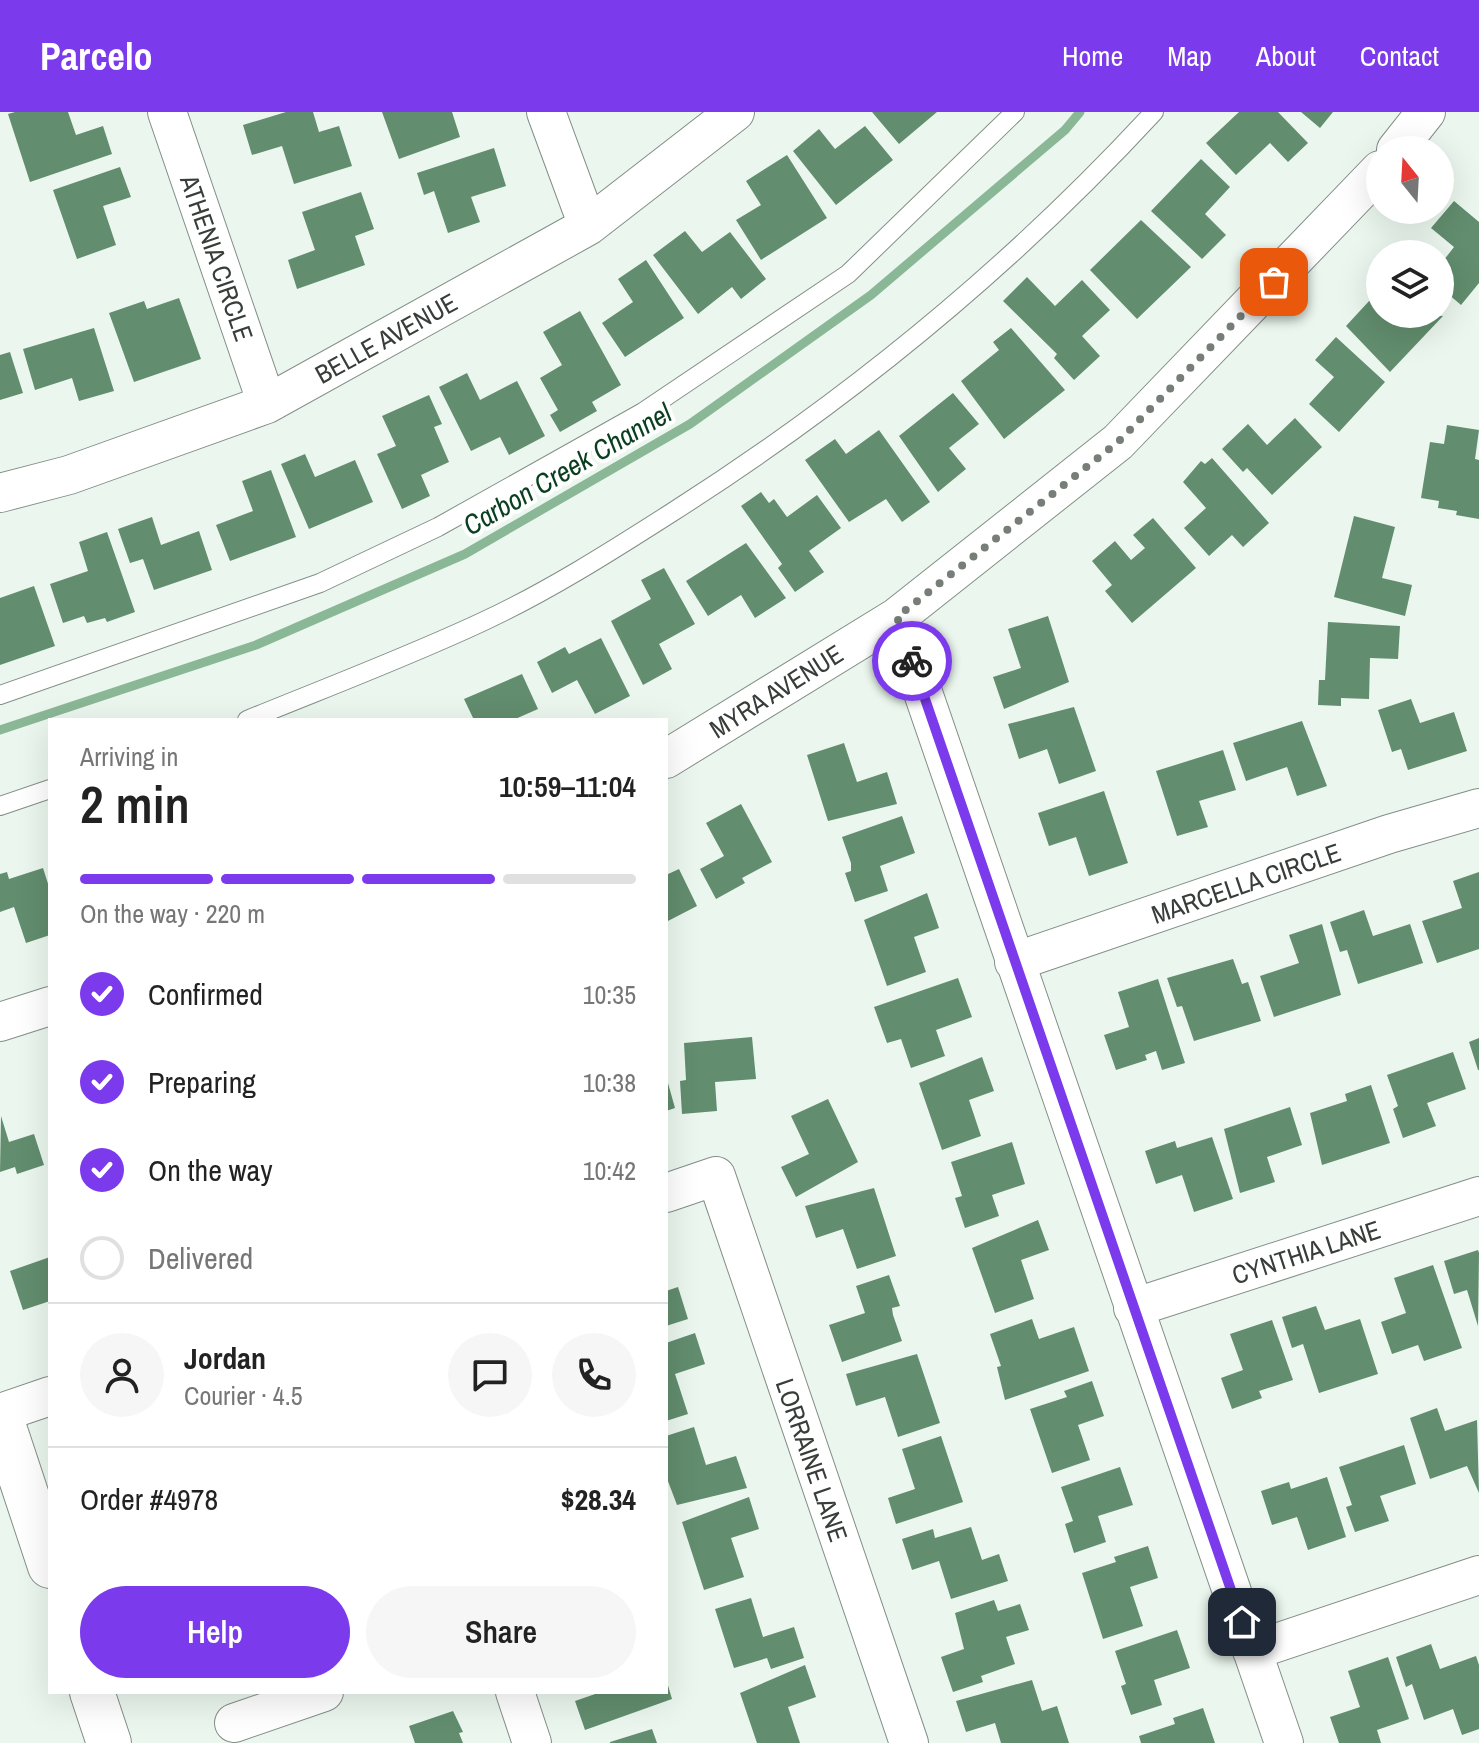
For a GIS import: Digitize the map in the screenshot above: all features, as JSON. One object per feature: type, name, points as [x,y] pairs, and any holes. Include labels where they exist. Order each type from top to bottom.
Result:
[{"type":"main road","points":[[0,1414],[48,1560]]},
{"type":"main road","points":[[93,1694],[109,1743]]},
{"type":"street","name":"ATHENIA CIRCLE","points":[[167,112],[267,404]]},
{"type":"street","points":[[546,112],[588,226]]},
{"type":"street","name":"BELLE AVENUE","points":[[0,493],[69,475],[267,404],[588,226],[735,112]]},
{"type":"street","points":[[1407,136],[1426,112]]},
{"type":"street","name":"MYRA AVENUE","points":[[668,758],[897,617],[1118,442],[1366,185]]},
{"type":"street","points":[[897,617],[1284,1743]]},
{"type":"street","name":"MARCELLA CIRCLE","points":[[1014,962],[1389,834],[1479,808]]},
{"type":"street","points":[[0,1022],[48,1007]]},
{"type":"street","name":"LORRAINE LANE","points":[[668,1192],[716,1176],[909,1743]]},
{"type":"street","name":"CYNTHIA LANE","points":[[1133,1308],[1479,1196]]},
{"type":"street","points":[[0,1414],[48,1397]]},
{"type":"street","points":[[1252,1651],[1479,1575]]},
{"type":"street","points":[[234,1723],[318,1694]]},
{"type":"street","points":[[516,1694],[532,1743]]},
{"type":"lane","points":[[0,695],[320,583],[438,527],[643,412],[848,274],[1015,112]]},
{"type":"lane","points":[[252,718],[484,621],[615,549],[737,471],[829,406],[924,330],[1011,252],[1154,112]]},
{"type":"lane","points":[[0,806],[48,790]]},
{"type":"building","points":[[68,112],[76,135],[103,126],[112,154],[30,182],[8,114]]},
{"type":"building","points":[[286,112],[313,112],[319,132],[339,126],[352,166],[294,184],[282,146],[252,155],[243,125]]},
{"type":"building","points":[[382,112],[452,112],[460,137],[399,159]]},
{"type":"building","points":[[872,112],[937,112],[899,144]]},
{"type":"building","points":[[1239,112],[1278,112],[1308,143],[1288,162],[1270,143],[1236,175],[1206,143]]},
{"type":"building","points":[[1301,112],[1333,112],[1320,128]]},
{"type":"building","points":[[865,126],[893,160],[836,205],[793,151],[819,129],[835,149]]},
{"type":"building","points":[[494,148],[506,186],[471,197],[480,222],[448,233],[434,191],[424,195],[417,173]]},
{"type":"building","points":[[787,155],[827,218],[761,260],[736,220],[761,205],[746,181]]},
{"type":"building","points":[[1201,159],[1230,187],[1205,214],[1226,235],[1202,259],[1151,211]]},
{"type":"building","points":[[120,167],[131,197],[103,206],[116,245],[77,259],[53,190]]},
{"type":"building","points":[[361,192],[374,229],[355,236],[365,265],[297,289],[288,260],[315,250],[302,212]]},
{"type":"building","points":[[1454,201],[1479,222],[1479,283],[1461,305],[1454,299],[1454,240],[1446,240],[1431,228],[1434,224],[1454,224]]},
{"type":"building","points":[[1141,220],[1191,267],[1137,319],[1090,270]]},
{"type":"building","points":[[685,231],[702,252],[730,232],[766,279],[741,299],[732,287],[698,314],[653,255]]},
{"type":"building","points":[[646,260],[684,318],[625,357],[602,323],[633,302],[618,279]]},
{"type":"building","points":[[1027,277],[1055,306],[1082,280],[1110,310],[1082,336],[1100,356],[1074,380],[1054,358],[1057,354],[1003,301]]},
{"type":"building","points":[[179,298],[201,359],[134,382],[109,313],[144,301],[147,309]]},
{"type":"building","points":[[1366,304],[1366,328],[1432,328],[1390,372],[1346,326]]},
{"type":"building","points":[[580,311],[621,385],[592,402],[597,411],[560,432],[550,415],[558,410],[540,378],[562,365],[543,332]]},
{"type":"building","points":[[94,328],[114,391],[79,401],[72,378],[35,390],[23,349]]},
{"type":"building","points":[[1011,328],[1065,390],[1004,439],[961,381],[999,350],[993,342]]},
{"type":"building","points":[[1336,337],[1385,382],[1339,432],[1309,404],[1334,377],[1315,360]]},
{"type":"building","points":[[10,352],[23,393],[0,400],[0,355]]},
{"type":"building","points":[[467,373],[480,400],[517,381],[545,436],[509,455],[500,437],[471,451],[439,387]]},
{"type":"building","points":[[953,393],[979,424],[949,448],[966,469],[938,492],[899,436]]},
{"type":"building","points":[[429,395],[442,424],[434,427],[449,462],[421,475],[430,496],[402,509],[377,454],[396,446],[382,416]]},
{"type":"building","points":[[1295,418],[1322,447],[1272,495],[1247,468],[1243,472],[1222,449],[1248,424],[1267,445]]},
{"type":"building","points":[[1447,425],[1479,430],[1475,459],[1479,460],[1479,519],[1456,515],[1457,511],[1438,508],[1439,501],[1421,498],[1430,442],[1444,444]]},
{"type":"building","points":[[879,430],[930,502],[902,522],[886,499],[849,522],[805,460],[835,439],[846,454]]},
{"type":"building","points":[[305,454],[315,477],[355,460],[373,502],[309,529],[281,464]]},
{"type":"building","points":[[1212,458],[1269,523],[1243,547],[1232,535],[1209,556],[1184,528],[1206,508],[1183,482],[1201,461],[1205,464]]},
{"type":"building","points":[[271,470],[296,537],[230,561],[216,525],[253,511],[242,481]]},
{"type":"building","points":[[761,492],[769,503],[774,499],[787,517],[817,495],[841,528],[809,551],[824,572],[795,592],[778,568],[782,564],[741,506]]},
{"type":"building","points":[[1354,516],[1395,527],[1382,578],[1412,585],[1405,616],[1334,597]]},
{"type":"building","points":[[152,517],[161,545],[199,531],[212,570],[154,590],[143,559],[130,563],[118,529]]},
{"type":"building","points":[[1153,518],[1196,568],[1132,623],[1105,591],[1112,585],[1092,561],[1115,541],[1131,560],[1145,548],[1133,535]]},
{"type":"building","points":[[107,532],[135,612],[107,622],[105,618],[87,623],[84,616],[63,623],[50,584],[88,571],[79,542]]},
{"type":"building","points":[[746,543],[786,598],[755,618],[741,595],[708,616],[686,581]]},
{"type":"building","points":[[664,568],[695,624],[659,644],[672,669],[643,685],[611,621],[651,599],[641,580]]},
{"type":"building","points":[[34,586],[55,646],[0,665],[0,598]]},
{"type":"building","points":[[1048,616],[1069,682],[1004,709],[993,677],[1021,668],[1008,629]]},
{"type":"building","points":[[1328,622],[1400,626],[1398,659],[1370,658],[1369,699],[1341,698],[1341,706],[1318,705],[1319,680],[1325,680]]},
{"type":"building","points":[[601,638],[630,696],[595,714],[577,680],[552,693],[537,662],[565,647],[569,654]]},
{"type":"building","points":[[522,674],[538,709],[518,718],[473,718],[464,699]]},
{"type":"building","points":[[1411,699],[1420,723],[1454,712],[1467,751],[1408,770],[1401,749],[1392,752],[1378,710]]},
{"type":"building","points":[[1074,707],[1096,771],[1059,784],[1047,749],[1019,759],[1008,724]]},
{"type":"building","points":[[1302,721],[1327,786],[1297,796],[1287,767],[1246,781],[1233,743]]},
{"type":"building","points":[[844,743],[857,782],[887,772],[897,804],[828,821],[807,755]]},
{"type":"building","points":[[1223,750],[1236,790],[1199,801],[1208,827],[1177,836],[1156,771]]},
{"type":"building","points":[[1104,791],[1128,863],[1089,876],[1076,837],[1049,846],[1038,813]]},
{"type":"building","points":[[741,804],[772,862],[742,878],[745,883],[716,899],[700,869],[724,856],[706,823]]},
{"type":"building","points":[[902,816],[915,853],[880,866],[888,891],[855,902],[845,873],[851,871],[851,863],[842,837]]},
{"type":"building","points":[[43,868],[48,884],[48,936],[26,943],[14,907],[0,912],[0,874],[7,872],[9,879]]},
{"type":"building","points":[[679,869],[697,906],[668,921],[668,874]]},
{"type":"building","points":[[1479,872],[1479,949],[1437,963],[1422,921],[1462,908],[1453,881]]},
{"type":"building","points":[[927,893],[939,928],[914,937],[926,972],[887,986],[864,920]]},
{"type":"building","points":[[1364,910],[1373,936],[1410,924],[1423,963],[1358,984],[1347,950],[1340,952],[1330,922]]},
{"type":"building","points":[[1322,924],[1341,995],[1274,1017],[1260,976],[1299,963],[1289,935]]},
{"type":"building","points":[[1233,959],[1242,984],[1248,982],[1261,1021],[1194,1041],[1182,1006],[1177,1007],[1167,978]]},
{"type":"building","points":[[958,978],[972,1017],[936,1030],[945,1056],[911,1068],[901,1039],[887,1043],[874,1007]]},
{"type":"building","points":[[1158,979],[1185,1063],[1162,1070],[1156,1051],[1145,1055],[1147,1060],[1116,1070],[1104,1035],[1129,1027],[1118,992]]},
{"type":"building","points":[[752,1037],[756,1079],[715,1082],[717,1111],[682,1114],[680,1081],[686,1080],[684,1043]]},
{"type":"building","points":[[1479,1038],[1479,1070],[1478,1070],[1469,1042]]},
{"type":"building","points":[[1453,1052],[1466,1089],[1427,1103],[1436,1126],[1403,1138],[1393,1109],[1398,1106],[1387,1075]]},
{"type":"building","points":[[982,1057],[994,1091],[969,1100],[981,1136],[942,1150],[919,1083]]},
{"type":"building","points":[[668,1083],[675,1108],[668,1110]]},
{"type":"building","points":[[1371,1085],[1390,1143],[1322,1165],[1310,1113],[1347,1101],[1345,1094]]},
{"type":"building","points":[[828,1099],[858,1162],[796,1197],[781,1167],[809,1154],[791,1116]]},
{"type":"building","points":[[1290,1107],[1302,1145],[1267,1157],[1275,1182],[1240,1193],[1224,1129]]},
{"type":"building","points":[[1,1116],[9,1142],[34,1134],[44,1165],[17,1174],[15,1167],[0,1172]]},
{"type":"building","points":[[1212,1137],[1233,1199],[1194,1212],[1182,1175],[1156,1184],[1145,1151],[1175,1141],[1177,1148]]},
{"type":"building","points":[[1012,1142],[1025,1184],[992,1195],[999,1216],[965,1228],[955,1198],[962,1196],[951,1162]]},
{"type":"building","points":[[874,1188],[896,1256],[857,1269],[843,1229],[816,1238],[805,1206]]},
{"type":"building","points":[[1038,1220],[1049,1250],[1021,1260],[1034,1299],[995,1313],[972,1248]]},
{"type":"building","points":[[1478,1250],[1478,1326],[1467,1290],[1454,1294],[1444,1261]]},
{"type":"building","points":[[48,1258],[48,1302],[23,1310],[10,1271]]},
{"type":"building","points":[[1433,1265],[1462,1348],[1424,1361],[1418,1345],[1392,1354],[1381,1322],[1406,1313],[1394,1278]]},
{"type":"building","points":[[889,1275],[900,1306],[892,1308],[902,1341],[842,1362],[829,1325],[865,1313],[856,1286]]},
{"type":"building","points":[[678,1287],[688,1319],[668,1325],[668,1290]]},
{"type":"building","points":[[1316,1306],[1325,1330],[1360,1319],[1378,1374],[1319,1393],[1303,1344],[1292,1348],[1282,1317]]},
{"type":"building","points":[[1032,1319],[1039,1339],[1074,1327],[1089,1371],[1005,1400],[997,1367],[1001,1366],[990,1334]]},
{"type":"building","points":[[1272,1320],[1293,1380],[1259,1391],[1262,1398],[1232,1409],[1221,1378],[1243,1370],[1230,1334]]},
{"type":"building","points":[[695,1333],[705,1364],[675,1374],[688,1414],[668,1420],[668,1342]]},
{"type":"building","points":[[917,1354],[940,1423],[898,1437],[885,1397],[856,1406],[846,1374]]},
{"type":"building","points":[[1092,1381],[1104,1416],[1078,1425],[1090,1460],[1052,1473],[1030,1409],[1067,1397],[1064,1391]]},
{"type":"building","points":[[1437,1408],[1445,1431],[1477,1420],[1479,1493],[1467,1466],[1430,1479],[1410,1418]]},
{"type":"building","points":[[694,1427],[706,1465],[736,1456],[747,1488],[677,1505],[668,1481],[668,1435]]},
{"type":"building","points":[[941,1436],[963,1502],[896,1524],[888,1498],[915,1489],[902,1449]]},
{"type":"building","points":[[1404,1445],[1416,1484],[1380,1496],[1389,1521],[1355,1532],[1346,1507],[1352,1505],[1339,1467]]},
{"type":"building","points":[[1120,1467],[1133,1505],[1098,1516],[1106,1542],[1074,1553],[1065,1524],[1073,1521],[1061,1487]]},
{"type":"building","points":[[1327,1477],[1346,1537],[1308,1550],[1297,1517],[1272,1525],[1261,1491],[1289,1482],[1291,1489]]},
{"type":"building","points":[[749,1497],[759,1529],[731,1538],[744,1577],[704,1590],[682,1522]]},
{"type":"building","points":[[971,1527],[982,1560],[999,1554],[1008,1581],[951,1599],[939,1561],[912,1570],[902,1539],[933,1529],[935,1538]]},
{"type":"building","points":[[1148,1546],[1158,1578],[1130,1587],[1143,1626],[1103,1639],[1082,1573],[1116,1562],[1114,1557]]},
{"type":"building","points":[[751,1598],[763,1637],[794,1627],[804,1658],[771,1669],[767,1658],[734,1668],[715,1609]]},
{"type":"building","points":[[994,1600],[998,1611],[1020,1604],[1029,1630],[1006,1637],[1015,1664],[981,1676],[983,1682],[953,1692],[941,1657],[964,1649],[955,1613]]},
{"type":"building","points":[[1177,1630],[1190,1668],[1154,1680],[1162,1705],[1131,1715],[1121,1686],[1126,1684],[1115,1651]]},
{"type":"building","points":[[1431,1644],[1440,1669],[1476,1656],[1479,1665],[1479,1729],[1462,1735],[1453,1709],[1424,1720],[1412,1684],[1406,1687],[1396,1657]]},
{"type":"building","points":[[1388,1657],[1409,1719],[1377,1730],[1381,1743],[1339,1743],[1330,1717],[1360,1707],[1348,1671]]},
{"type":"building","points":[[805,1665],[816,1697],[788,1707],[800,1743],[757,1743],[740,1693]]},
{"type":"building","points":[[1032,1680],[1042,1711],[1057,1706],[1069,1743],[1001,1743],[995,1723],[966,1732],[956,1701]]},
{"type":"building","points":[[668,1685],[672,1699],[585,1730],[575,1701],[595,1694],[668,1694]]},
{"type":"building","points":[[1203,1708],[1215,1743],[1141,1743],[1139,1736],[1175,1724],[1173,1718]]},
{"type":"building","points":[[453,1711],[463,1732],[459,1733],[463,1743],[415,1743],[409,1726]]},
{"type":"building","points":[[652,1729],[657,1743],[610,1743],[610,1742]]},
{"type":"waterway","name":"Carbon Creek Channel","points":[[0,730],[256,645],[465,554],[690,424],[871,295],[1065,130],[1080,112]]},
{"type":"way so far","points":[[912,661],[897,617],[1118,442],[1274,282]]},
{"type":"route","points":[[912,661],[1242,1622]]}]
